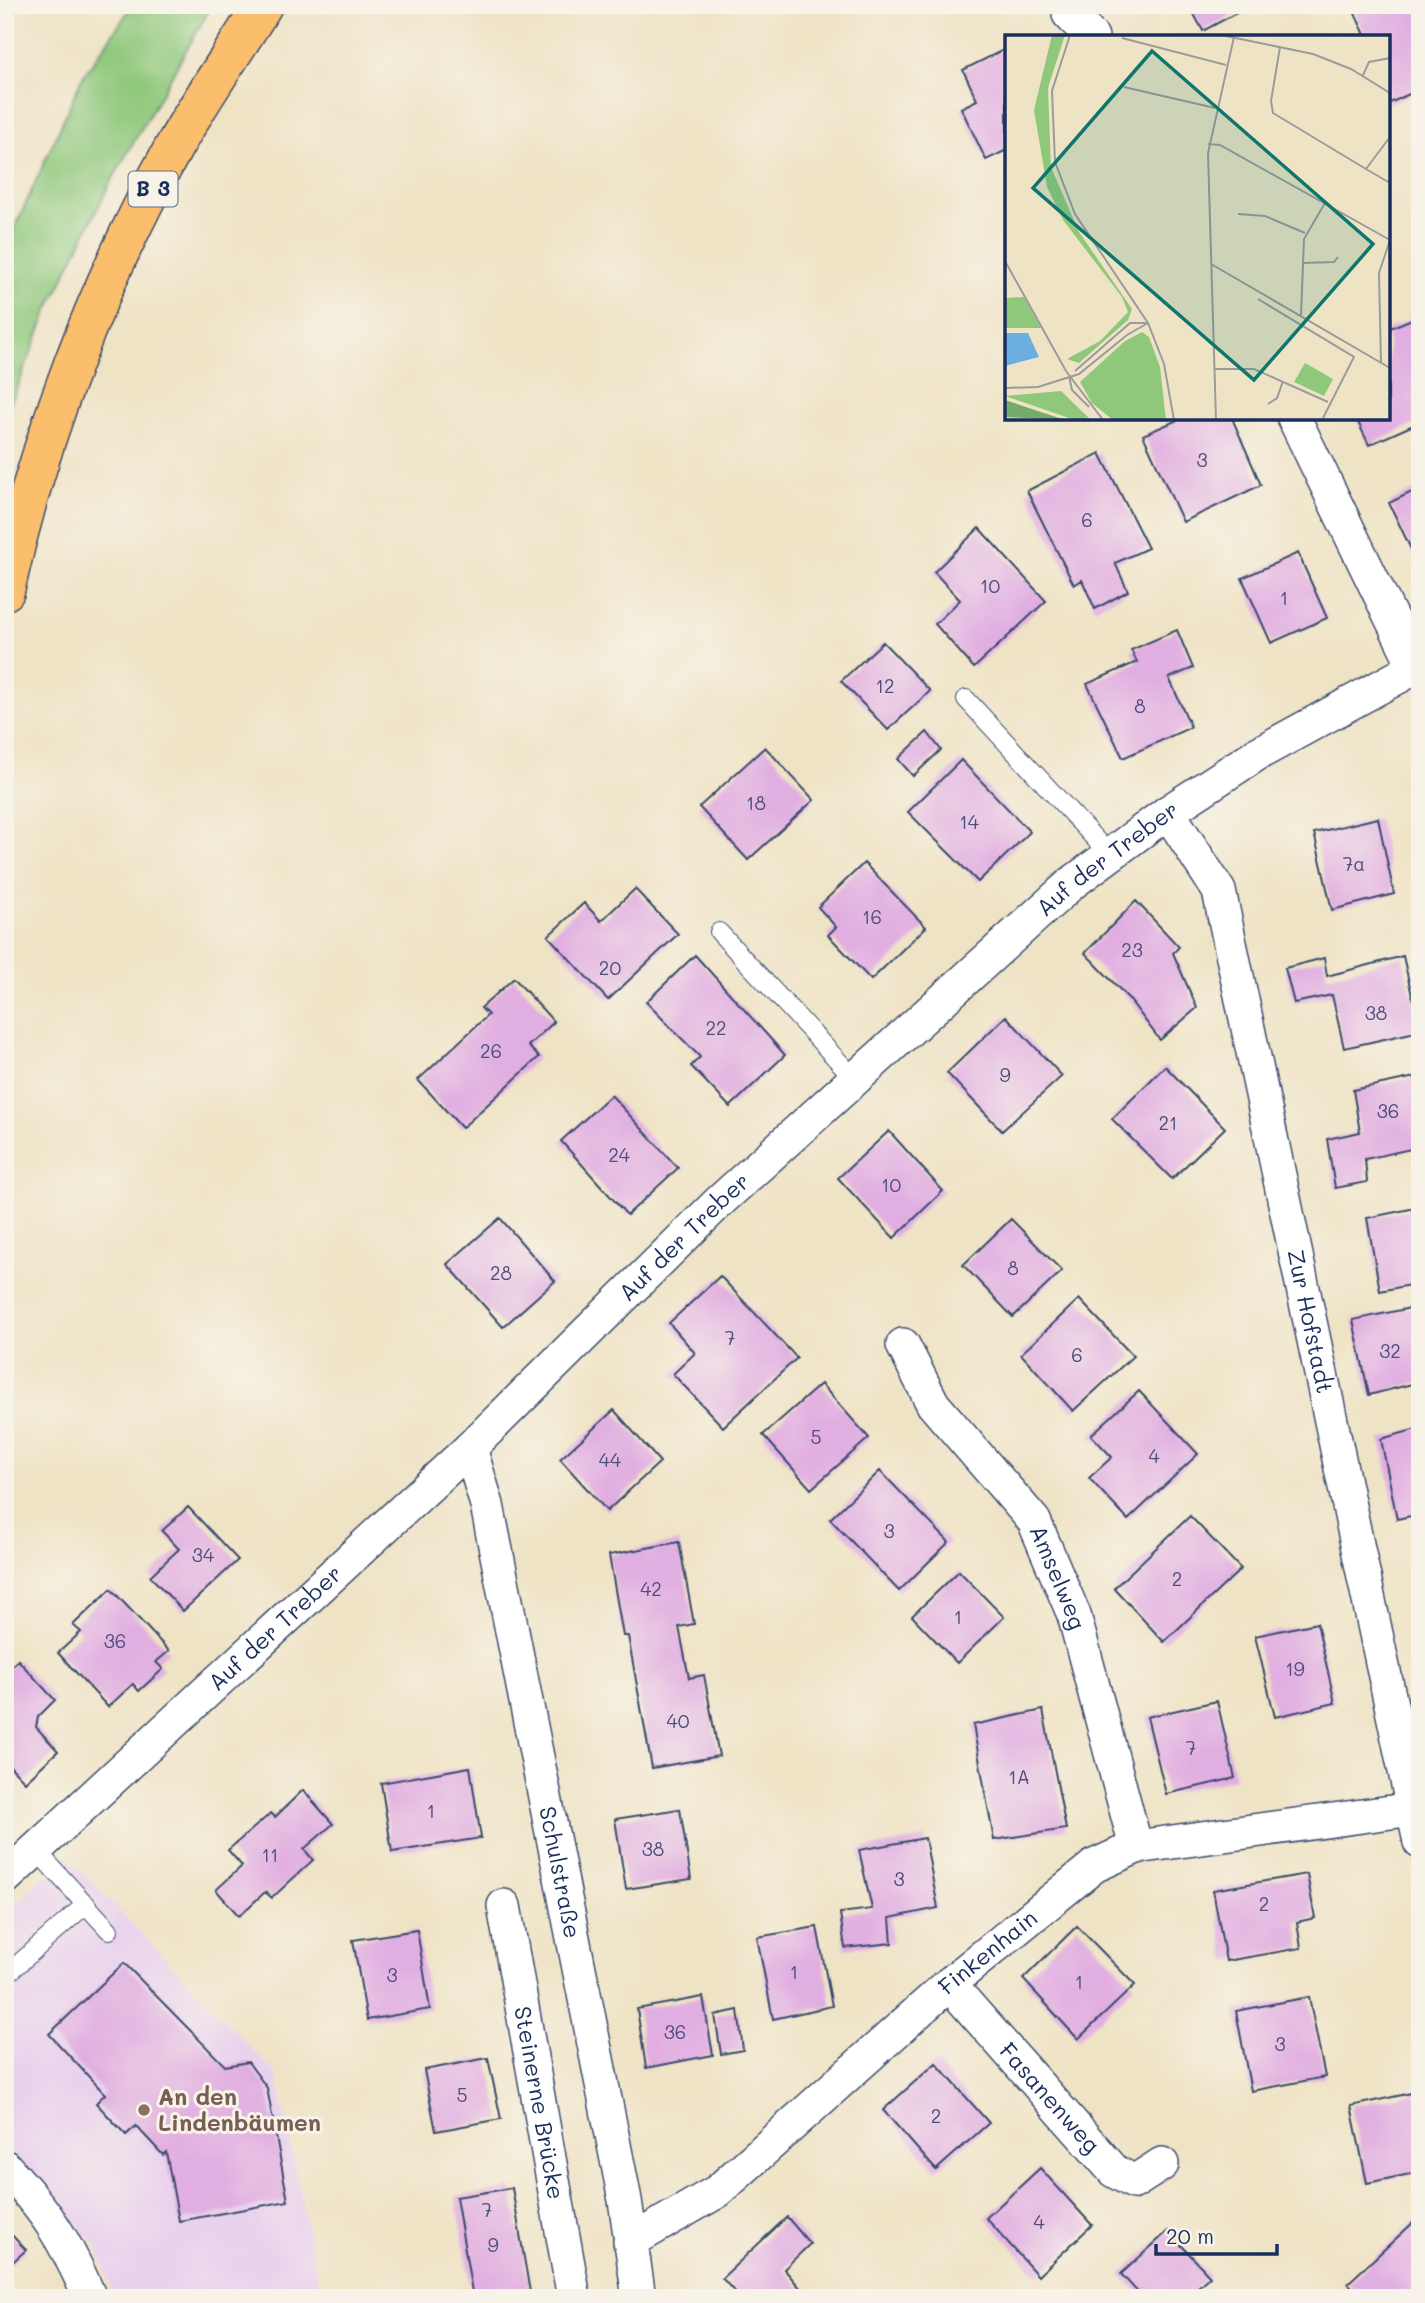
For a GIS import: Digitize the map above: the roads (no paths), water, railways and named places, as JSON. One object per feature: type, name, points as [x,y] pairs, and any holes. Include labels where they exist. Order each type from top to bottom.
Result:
[{"type":"main road","name":"B 3","points":[[5,591],[19,530],[66,385],[116,262],[176,145],[263,5]]},
{"type":"street","points":[[1295,420],[1417,666]]},
{"type":"street","name":"Auf der Treber","points":[[5,1878],[470,1448],[720,1201],[854,1077],[1109,854],[1257,754],[1417,666]]},
{"type":"street","name":"Zur Hofstadt","points":[[1168,812],[1219,891],[1420,1842]]},
{"type":"street","name":"Amselweg","points":[[903,1345],[933,1404],[1034,1521],[1074,1615],[1136,1847]]},
{"type":"street","name":"Schulstraße","points":[[470,1448],[489,1518],[598,2065],[639,2298]]},
{"type":"street","name":"Finkenhain","points":[[630,2242],[718,2191],[949,1984],[1094,1866],[1136,1847],[1413,1809]]},
{"type":"street","name":"Steinerne Brücke","points":[[504,1906],[574,2298]]},
{"type":"street","name":"Fasanenweg","points":[[949,1984],[1114,2171],[1134,2182],[1161,2164]]},
{"type":"street","points":[[5,2167],[42,2207],[68,2246],[90,2298]]},
{"type":"lane","points":[[966,699],[1109,854]]},
{"type":"lane","points":[[719,932],[854,1077]]},
{"type":"lane","points":[[36,1850],[109,1930]]},
{"type":"lane","points":[[5,1976],[86,1904]]},
{"type":"place","name":"An den Lindenbäumen","points":[[144,2110]]}]
